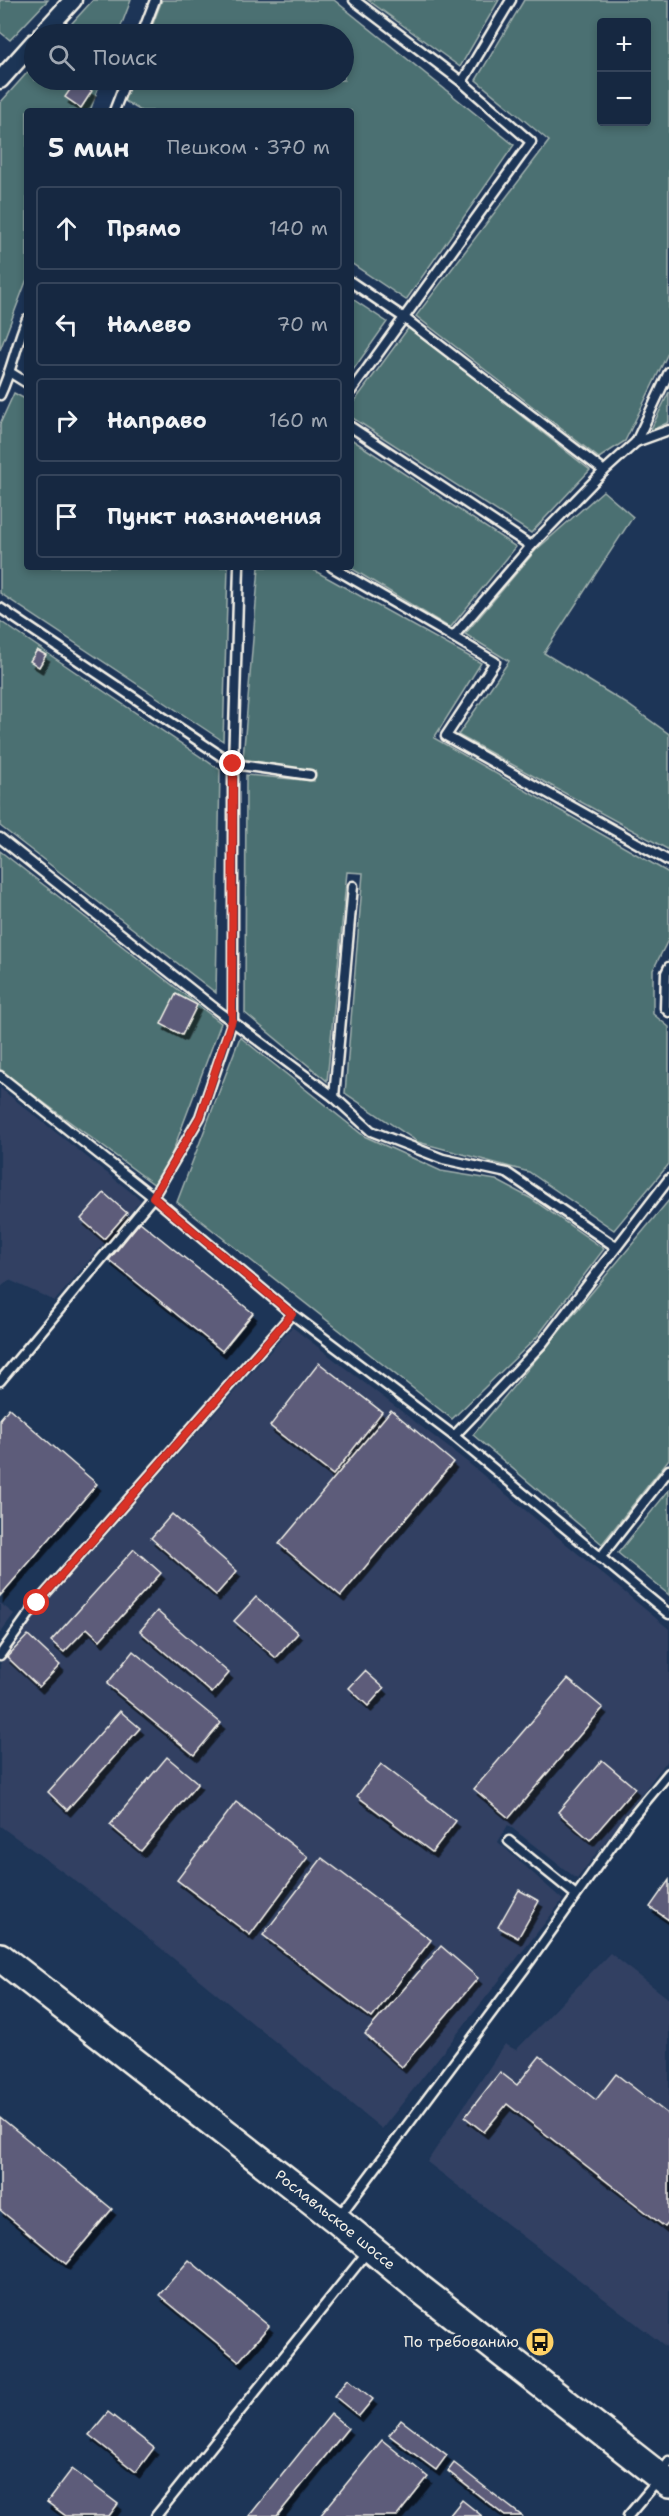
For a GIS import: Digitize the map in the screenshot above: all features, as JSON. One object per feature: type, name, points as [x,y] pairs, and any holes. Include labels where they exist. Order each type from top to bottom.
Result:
[{"type":"main road","name":"Рославльское шоссе","points":[[0,1957],[666,2474]]},
{"type":"street","points":[[51,24],[73,0]]},
{"type":"street","points":[[0,80],[24,53]]},
{"type":"lane","points":[[146,24],[155,0]]},
{"type":"lane","points":[[354,0],[462,82],[531,142],[354,387]]},
{"type":"lane","points":[[462,82],[511,0]]},
{"type":"lane","points":[[115,108],[122,90]]},
{"type":"lane","points":[[354,284],[403,316],[604,471]]},
{"type":"lane","points":[[0,395],[10,372],[17,342],[24,326]]},
{"type":"lane","points":[[10,372],[24,382]]},
{"type":"lane","points":[[636,442],[669,372]]},
{"type":"lane","points":[[354,429],[531,546]]},
{"type":"lane","points":[[453,637],[531,546],[604,471],[636,442],[669,430]]},
{"type":"lane","points":[[0,1381],[153,1197],[200,1117],[232,1020],[233,764],[239,570]]},
{"type":"lane","points":[[337,570],[495,662],[446,736],[669,861]]},
{"type":"lane","points":[[0,608],[233,764],[310,775]]},
{"type":"lane","points":[[0,838],[232,1020],[334,1096],[371,1131],[443,1158],[507,1173],[616,1247]]},
{"type":"lane","points":[[334,1096],[353,886]]},
{"type":"lane","points":[[669,967],[666,973],[665,1008],[669,1012]]},
{"type":"lane","points":[[0,1076],[153,1197],[292,1314],[454,1436],[669,1614]]},
{"type":"lane","points":[[454,1436],[542,1344],[669,1179]]},
{"type":"lane","points":[[0,1655],[37,1603],[292,1314]]},
{"type":"lane","points":[[600,1558],[669,1470]]},
{"type":"lane","points":[[337,2220],[525,1968],[630,1820],[669,1773]]},
{"type":"lane","points":[[509,1841],[576,1895]]},
{"type":"lane","points":[[156,2516],[371,2247]]},
{"type":"lane","points":[[628,2516],[666,2474]]},
{"type":"shaded area","points":[[0,1088],[141,1200],[55,1301],[9,1280],[0,1288]]},
{"type":"shaded area","points":[[292,1327],[466,1461],[669,1629],[669,1758],[577,1879],[508,1825],[498,1842],[563,1900],[382,2129],[108,1905],[0,1826],[0,1664],[34,1616]]},
{"type":"shaded area","points":[[0,1603],[14,1614],[0,1633]]},
{"type":"shaded area","points":[[610,1953],[669,1999],[669,2349],[427,2162],[505,2044],[516,2050]]},
{"type":"green space","points":[[0,0],[48,0],[10,40],[0,32]]},
{"type":"green space","points":[[93,0],[131,0],[122,24],[71,24]]},
{"type":"green space","points":[[162,0],[334,0],[514,145],[406,300],[354,265],[354,108],[136,108],[123,100],[127,90],[354,90],[354,24],[153,24]]},
{"type":"green space","points":[[368,0],[499,0],[460,67]]},
{"type":"green space","points":[[524,0],[669,0],[669,351],[625,441],[599,458],[416,316],[549,141],[476,80]]},
{"type":"green space","points":[[24,76],[24,90],[97,90],[91,108],[24,108],[24,287],[0,350],[0,103]]},
{"type":"green space","points":[[354,300],[387,322],[354,369]]},
{"type":"green space","points":[[409,327],[590,470],[531,533],[354,419],[354,402]]},
{"type":"green space","points":[[669,392],[669,422],[650,431]]},
{"type":"green space","points":[[14,393],[24,398],[24,570],[228,570],[223,741],[0,593],[0,424]]},
{"type":"green space","points":[[354,441],[516,547],[450,628],[354,570]]},
{"type":"green space","points":[[603,491],[633,517],[544,653],[627,704],[669,734],[669,850],[458,735],[509,661],[465,634],[536,550]]},
{"type":"green space","points":[[259,570],[313,570],[481,663],[434,738],[669,873],[669,938],[653,970],[653,1014],[669,1027],[669,1164],[614,1230],[529,1172],[418,1142],[345,1093],[363,873],[347,872],[327,1081],[245,1013],[246,775],[314,781],[315,771],[243,759]]},
{"type":"green space","points":[[0,621],[220,770],[216,993],[0,826]]},
{"type":"green space","points":[[0,851],[221,1023],[159,1188],[0,1070]]},
{"type":"green space","points":[[240,1037],[364,1136],[441,1171],[496,1180],[530,1198],[604,1249],[536,1338],[452,1419],[177,1202]]},
{"type":"green space","points":[[669,1200],[669,1459],[602,1544],[473,1435]]},
{"type":"green space","points":[[669,1490],[669,1595],[618,1553]]},
{"type":"building","points":[[70,90],[92,91],[81,108],[65,97]]},
{"type":"building","points":[[37,650],[46,655],[39,667],[30,661]]},
{"type":"building","points":[[176,994],[197,1005],[182,1035],[161,1024]]},
{"type":"building","points":[[104,1193],[127,1213],[104,1239],[81,1219]]},
{"type":"building","points":[[140,1222],[253,1313],[222,1351],[109,1260]]},
{"type":"building","points":[[319,1363],[382,1412],[333,1475],[270,1426]]},
{"type":"building","points":[[9,1408],[97,1484],[0,1596],[0,1419]]},
{"type":"building","points":[[391,1410],[453,1462],[341,1596],[279,1544]]},
{"type":"building","points":[[172,1514],[237,1571],[216,1595],[151,1538]]},
{"type":"building","points":[[134,1549],[161,1573],[100,1640],[87,1628],[64,1652],[51,1641]]},
{"type":"building","points":[[256,1597],[298,1633],[276,1658],[234,1621]]},
{"type":"building","points":[[157,1611],[229,1673],[212,1693],[140,1631]]},
{"type":"building","points":[[28,1635],[60,1665],[39,1687],[7,1657]]},
{"type":"building","points":[[133,1651],[221,1723],[194,1755],[107,1684]]},
{"type":"building","points":[[365,1671],[384,1688],[368,1706],[349,1688]]},
{"type":"building","points":[[568,1679],[603,1708],[509,1818],[474,1789]]},
{"type":"building","points":[[120,1711],[140,1728],[67,1810],[48,1792]]},
{"type":"building","points":[[167,1757],[198,1783],[141,1851],[110,1825]]},
{"type":"building","points":[[602,1760],[635,1788],[590,1840],[558,1812]]},
{"type":"building","points":[[381,1764],[456,1821],[432,1852],[357,1796]]},
{"type":"building","points":[[236,1802],[308,1857],[250,1935],[177,1880]]},
{"type":"building","points":[[322,1858],[431,1940],[372,2018],[263,1935]]},
{"type":"building","points":[[669,1880],[669,1920],[650,1907]]},
{"type":"building","points":[[519,1890],[539,1901],[518,1938],[498,1927]]},
{"type":"building","points":[[441,1946],[478,1978],[402,2067],[365,2034]]},
{"type":"building","points":[[540,2056],[596,2100],[616,2074],[669,2115],[669,2222],[665,2227],[507,2104],[484,2132],[465,2117],[500,2072],[517,2085]]},
{"type":"building","points":[[0,2117],[112,2209],[66,2264],[0,2210]]},
{"type":"building","points":[[189,2260],[269,2326],[239,2361],[159,2295]]},
{"type":"building","points":[[348,2379],[373,2399],[359,2416],[334,2396]]},
{"type":"building","points":[[108,2412],[154,2448],[136,2472],[89,2435]]},
{"type":"building","points":[[331,2414],[348,2428],[277,2516],[249,2516]]},
{"type":"building","points":[[401,2420],[447,2455],[436,2470],[389,2435]]},
{"type":"building","points":[[382,2440],[428,2477],[397,2516],[320,2516]]},
{"type":"building","points":[[454,2463],[522,2516],[505,2516],[448,2471]]},
{"type":"building","points":[[72,2469],[118,2504],[109,2516],[66,2516],[47,2502]]},
{"type":"building","points":[[462,2500],[482,2516],[449,2516]]},
{"type":"place","name":"По требованию","points":[[540,2342]]},
{"type":"route","points":[[37,1603],[292,1314],[153,1197],[200,1117],[232,1020],[233,764]]}]
